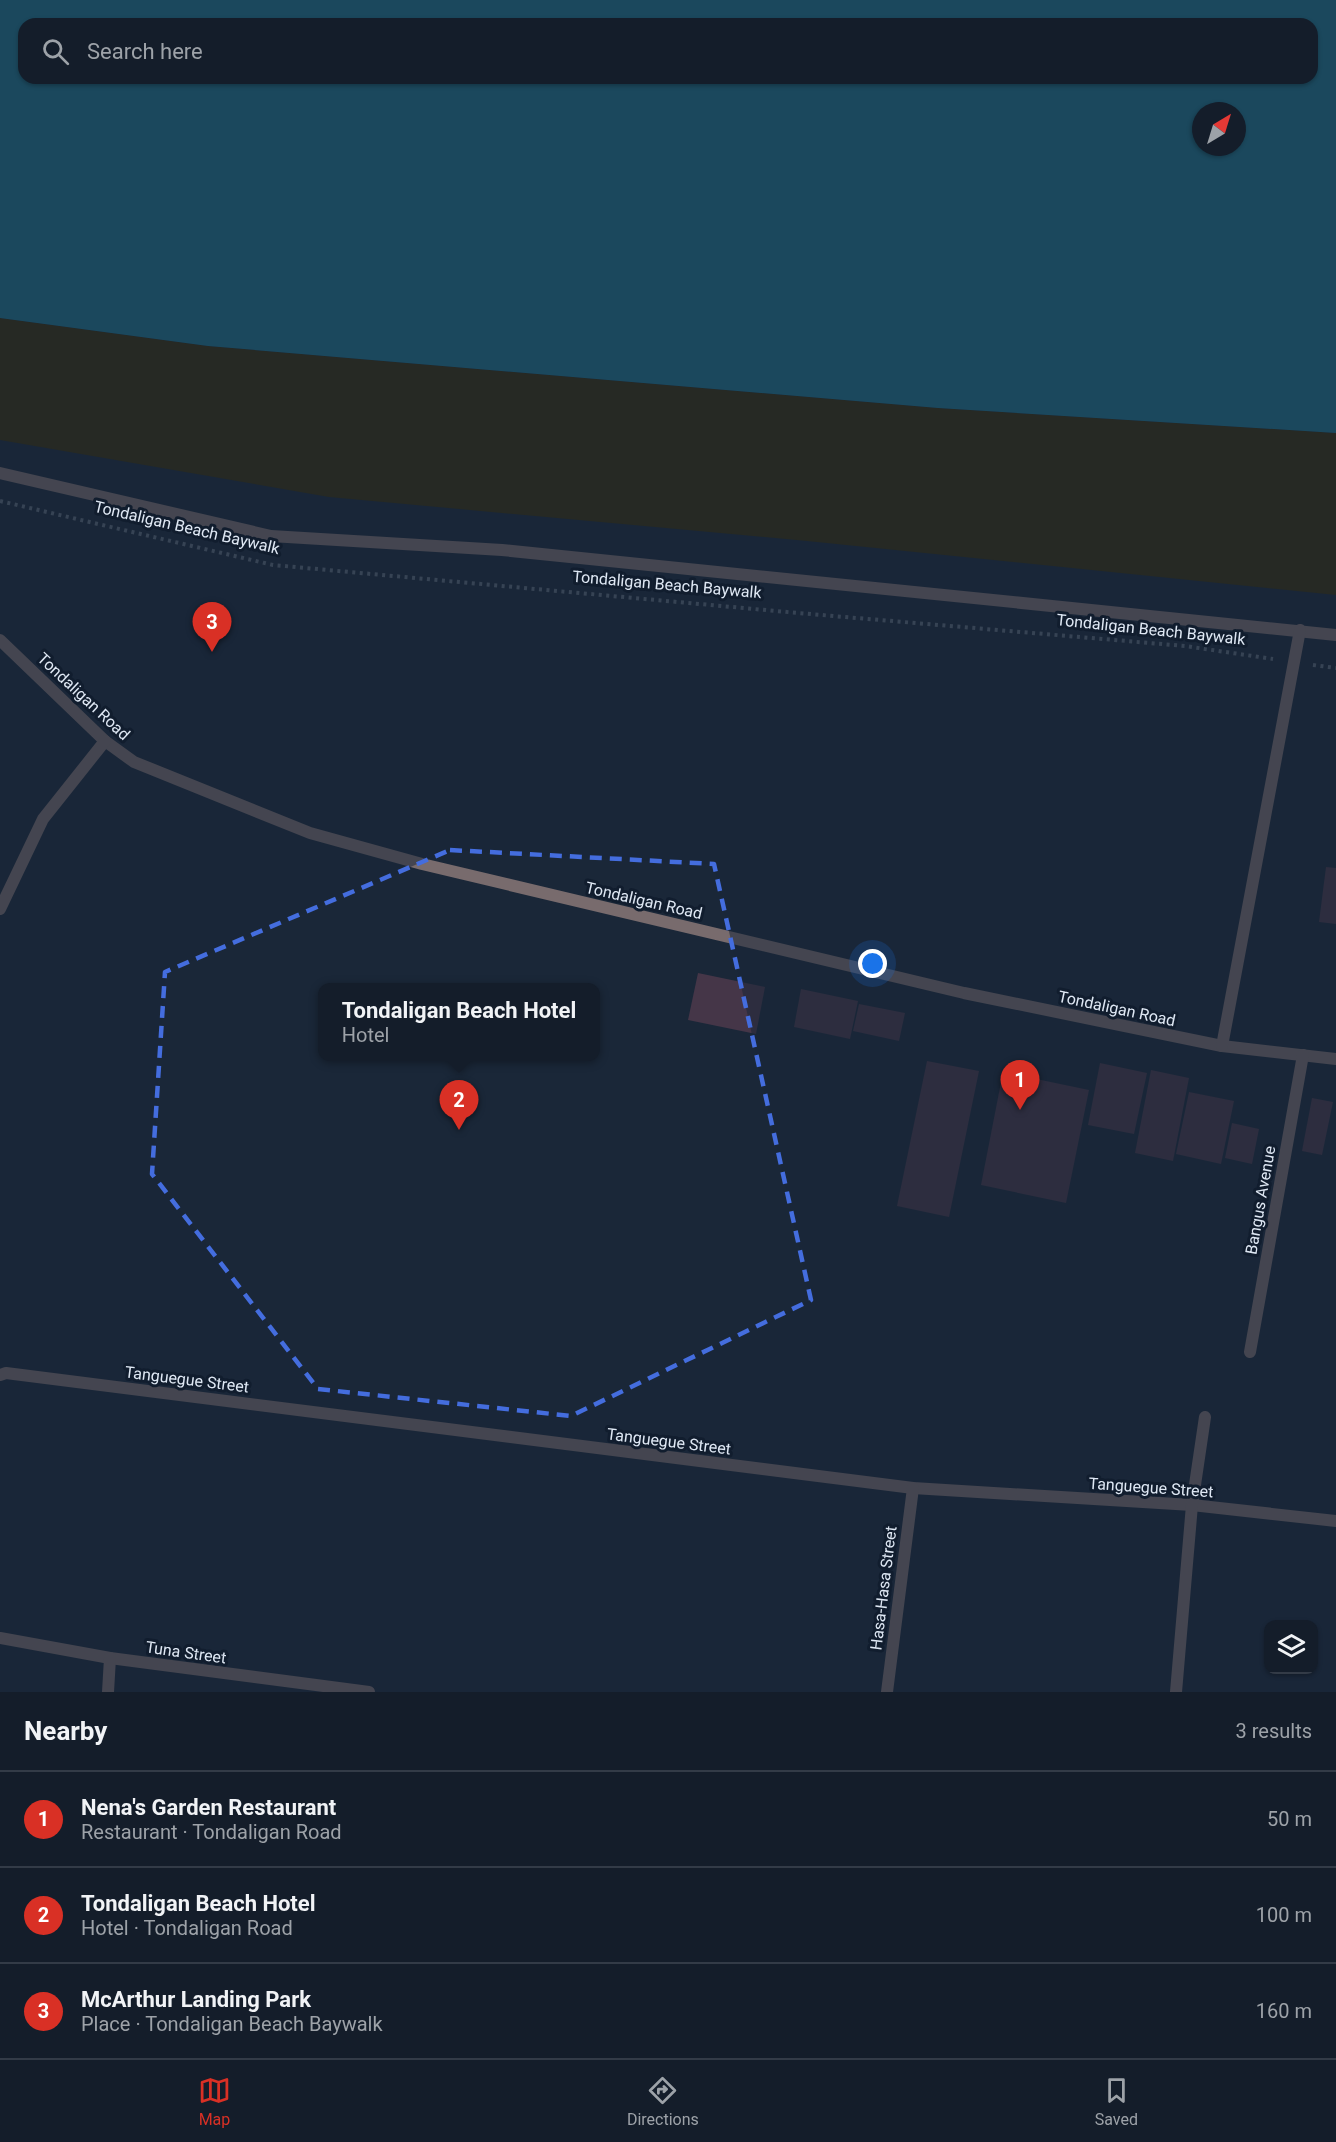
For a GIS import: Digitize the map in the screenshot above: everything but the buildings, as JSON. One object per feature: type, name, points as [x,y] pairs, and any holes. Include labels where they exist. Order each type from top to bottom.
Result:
[{"type":"street","name":"Tondaligan Beach Baywalk","points":[[0,473],[271,536],[502,550],[1336,635]]},
{"type":"street","points":[[1222,1046],[1300,630]]},
{"type":"street","name":"Tondaligan Road","points":[[0,640],[105,741],[134,762],[310,833],[422,864],[964,993],[1222,1046],[1336,1059]]},
{"type":"street","points":[[0,909],[43,819],[105,741]]},
{"type":"street","name":"Bangus Avenue","points":[[1250,1352],[1303,1055]]},
{"type":"street","name":"Tanguegue Street","points":[[0,1375],[6,1373],[913,1488],[1192,1505],[1336,1521]]},
{"type":"street","points":[[1176,1692],[1192,1505],[1205,1417]]},
{"type":"street","name":"Hasa-Hasa Street","points":[[887,1692],[913,1488]]},
{"type":"street","name":"Tuna Street","points":[[0,1638],[288,1687],[369,1692]]},
{"type":"street","points":[[108,1692],[110,1658]]},
{"type":"path","name":"Tondaligan Beach Baywalk","points":[[0,501],[273,564],[1185,646],[1336,668]]},
{"type":"highlighted area","points":[[450,850],[714,864],[811,1300],[571,1416],[318,1389],[152,1174],[165,972]]},
{"type":"sand","points":[[0,318],[208,346],[938,408],[1336,433],[1336,595],[807,541],[329,497],[0,440]]},
{"type":"water","points":[[0,0],[1336,0],[1336,433],[938,408],[208,346],[0,318]]},
{"type":"place","name":"McArthur Landing Park","points":[[212,652]]},
{"type":"place","name":"Nena's Garden Restaurant","points":[[1020,1110]]},
{"type":"place","name":"Tondaligan Beach Hotel","points":[[459,1130]]}]
